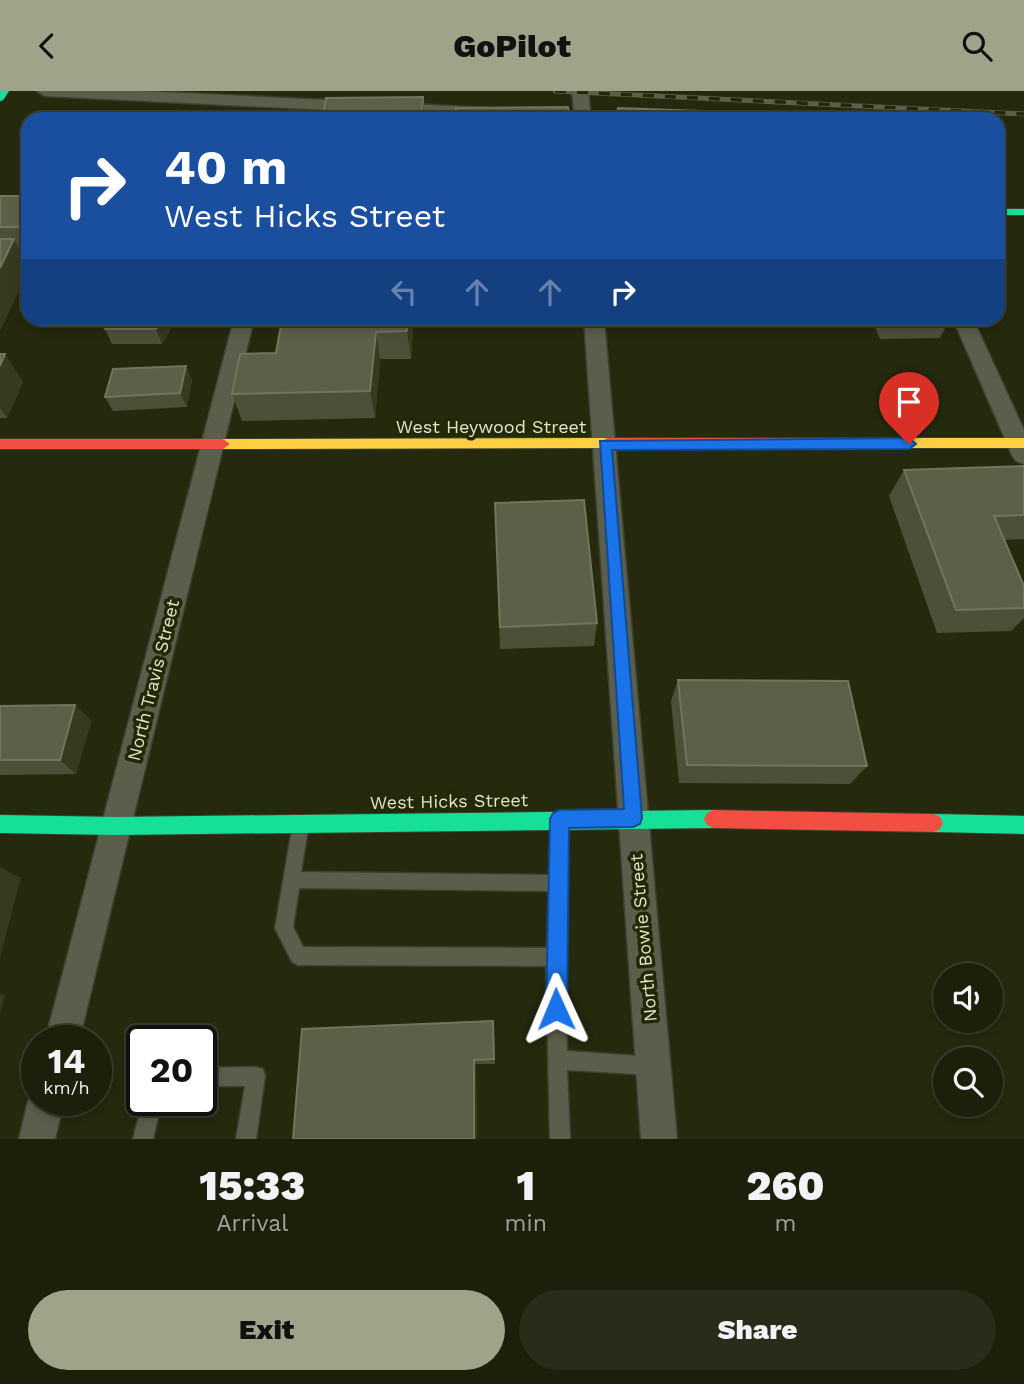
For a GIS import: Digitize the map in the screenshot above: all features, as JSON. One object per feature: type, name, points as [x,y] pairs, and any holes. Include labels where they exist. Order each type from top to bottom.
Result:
[{"type":"street","points":[[0,98],[4,91]]},
{"type":"street","points":[[45,91],[450,112]]},
{"type":"street","points":[[580,91],[582,112]]},
{"type":"street","points":[[1005,212],[1024,212]]},
{"type":"street","name":"North Travis Street","points":[[66,1025],[242,326]]},
{"type":"street","name":"North Bowie Street","points":[[595,326],[659,1139]]},
{"type":"street","points":[[966,326],[1022,447]]},
{"type":"street","name":"West Heywood Street","points":[[0,444],[1022,447]]},
{"type":"street","name":"West Hicks Street","points":[[0,824],[633,818],[1024,825]]},
{"type":"street","points":[[37,1139],[42,1116]]},
{"type":"lane","points":[[559,819],[555,957],[559,1139]]},
{"type":"lane","points":[[301,822],[284,928],[298,956],[555,957]]},
{"type":"lane","points":[[293,880],[558,883]]},
{"type":"lane","points":[[558,1060],[653,1066]]},
{"type":"lane","points":[[217,1077],[256,1076],[246,1139]]},
{"type":"lane","points":[[143,1139],[148,1116]]},
{"type":"building","points":[[423,97],[422,112],[324,112],[326,98]]},
{"type":"building","points":[[568,107],[569,112],[456,112],[456,108]]},
{"type":"building","points":[[618,108],[727,112],[618,112]]},
{"type":"building","points":[[0,196],[21,196],[21,227],[0,227]]},
{"type":"building","points":[[0,239],[14,239],[0,268]]},
{"type":"building","points":[[106,326],[158,326],[156,329],[105,329]]},
{"type":"building","points":[[281,326],[407,326],[407,331],[376,332],[370,391],[232,394],[240,354],[276,353]]},
{"type":"building","points":[[186,366],[180,393],[105,397],[113,369]]},
{"type":"building","points":[[1024,466],[1024,515],[994,516],[1024,586],[1024,608],[956,610],[904,470]]},
{"type":"building","points":[[584,500],[597,623],[500,627],[495,503]]},
{"type":"building","points":[[678,680],[848,681],[867,766],[687,765]]},
{"type":"building","points":[[75,705],[60,760],[0,760],[0,706]]},
{"type":"building","points":[[493,1021],[494,1059],[474,1060],[474,1139],[293,1139],[302,1029]]},
{"type":"railway","points":[[555,91],[983,112]]},
{"type":"railway","points":[[1005,113],[1024,114]]},
{"type":"traffic: fast","points":[[0,98],[4,91]]},
{"type":"traffic: fast","points":[[1005,212],[1024,212]]},
{"type":"traffic: fast","points":[[0,824],[116,826],[713,819]]},
{"type":"traffic: fast","points":[[934,823],[1024,825]]},
{"type":"traffic: slow","points":[[223,444],[607,443]]},
{"type":"traffic: slow","points":[[871,443],[1024,443]]},
{"type":"traffic: jam","points":[[607,443],[871,443]]},
{"type":"traffic: jam","points":[[0,444],[223,444]]},
{"type":"traffic: jam","points":[[713,819],[934,823]]},
{"type":"route","points":[[556,1009],[559,819],[633,818],[605,445],[909,444]]}]
